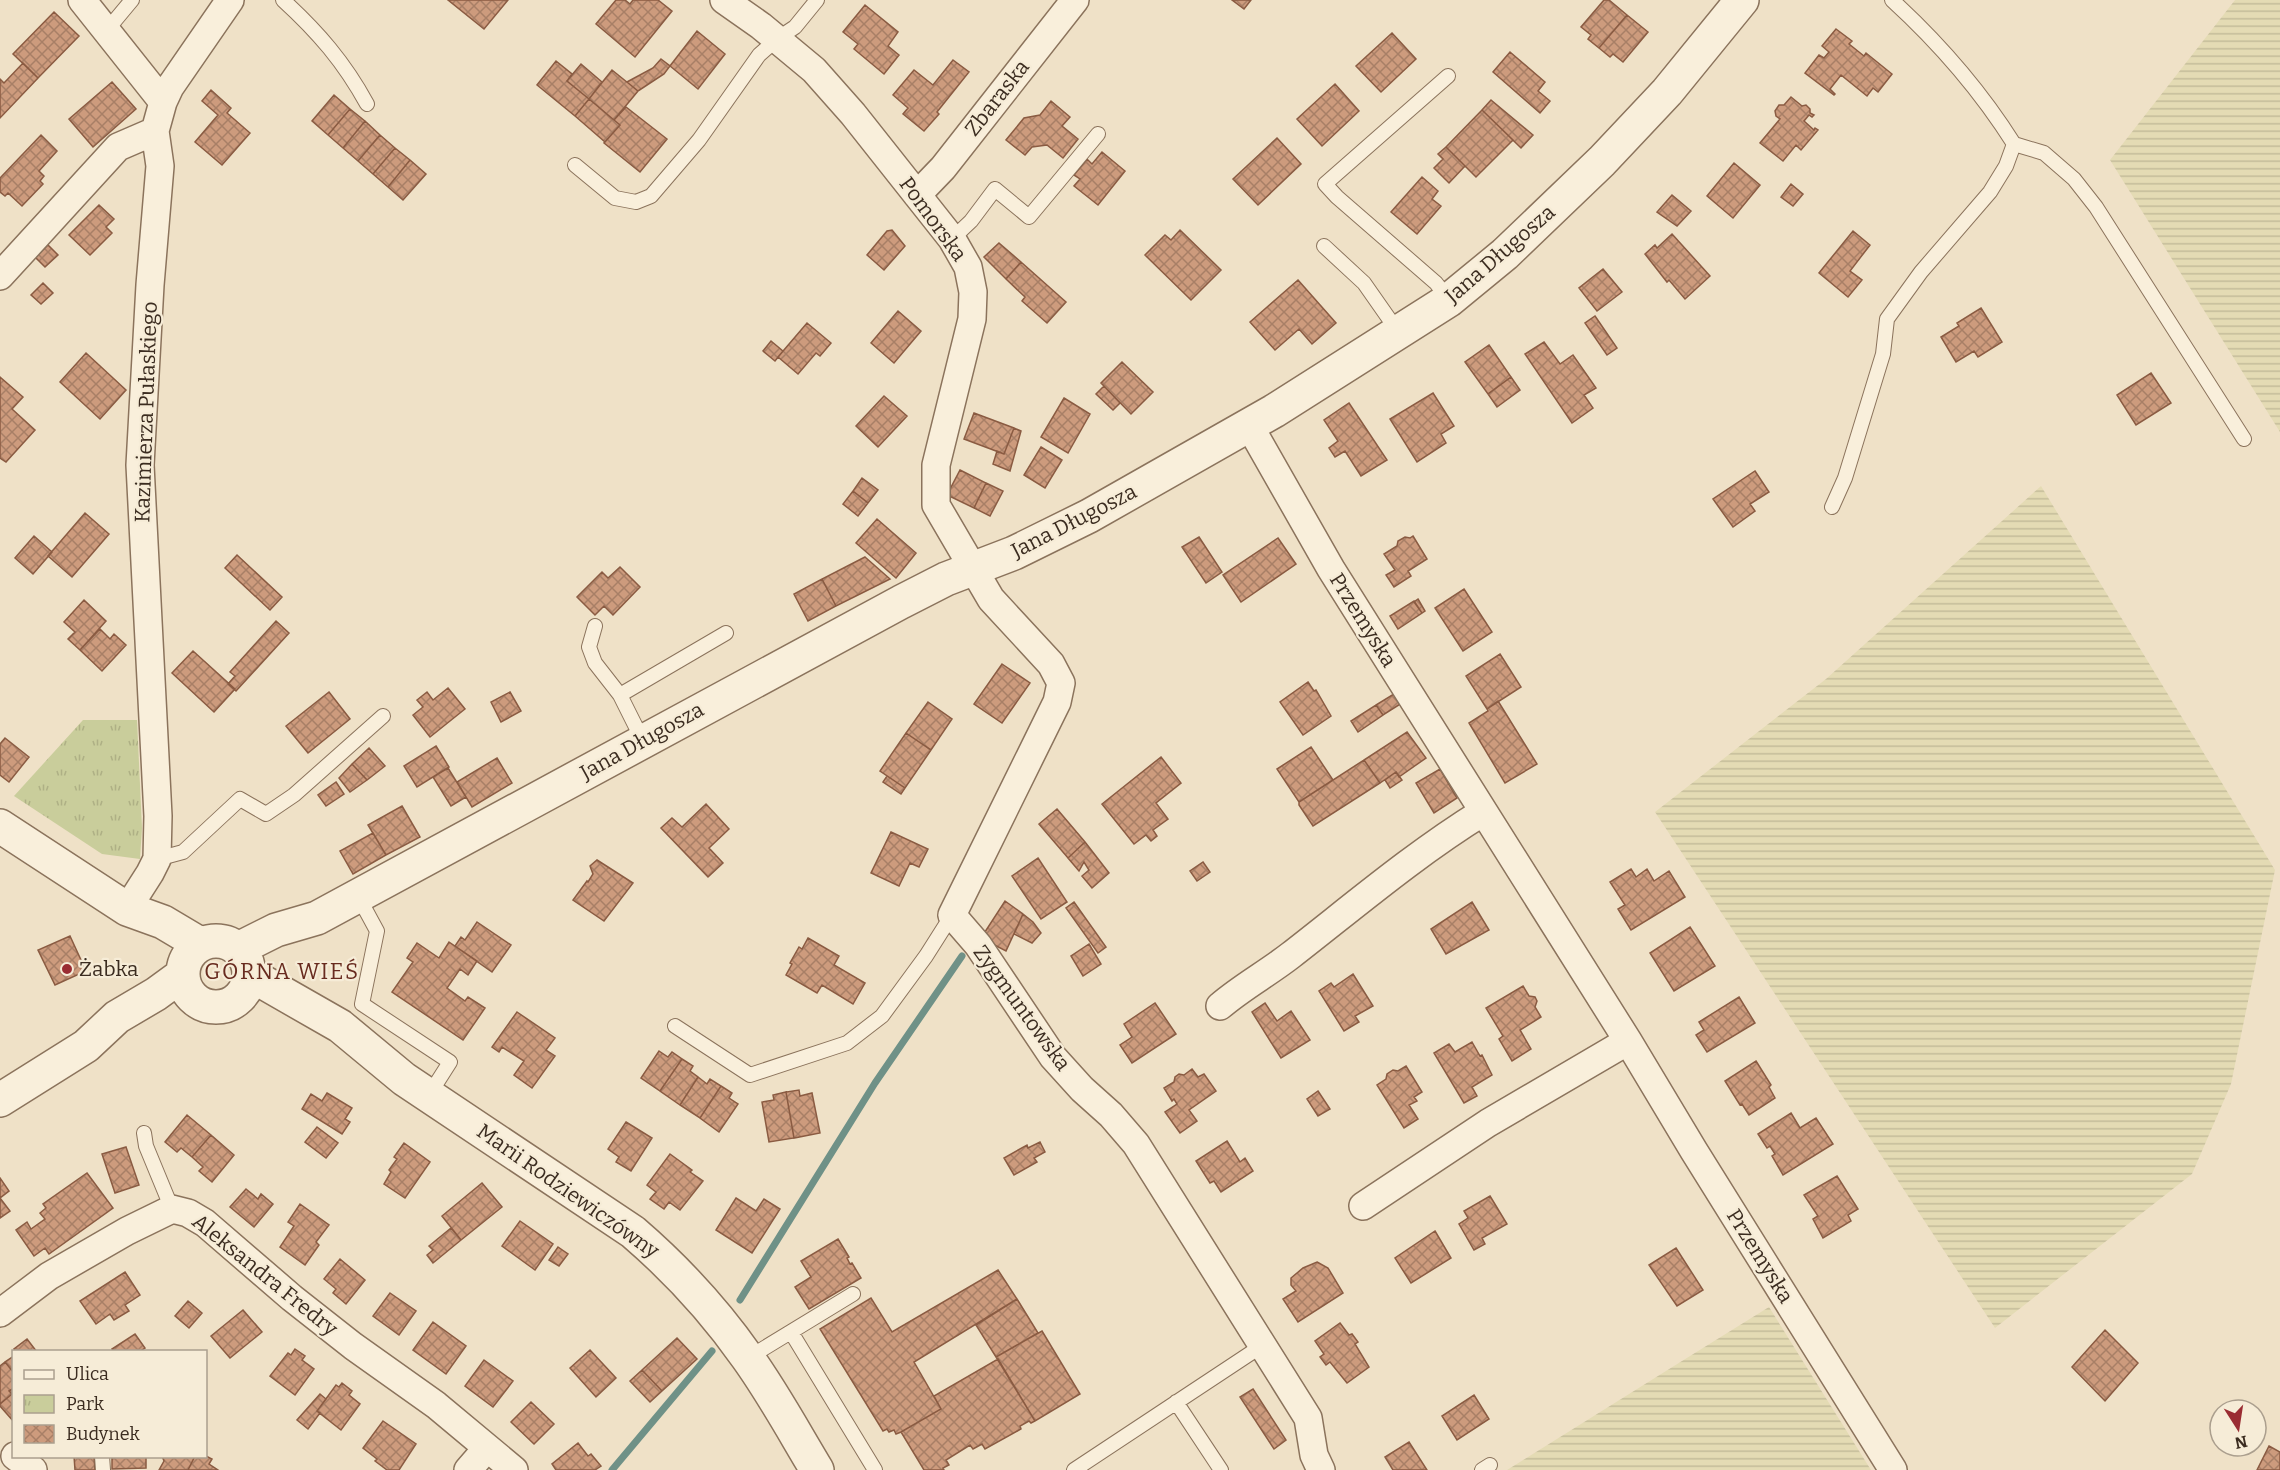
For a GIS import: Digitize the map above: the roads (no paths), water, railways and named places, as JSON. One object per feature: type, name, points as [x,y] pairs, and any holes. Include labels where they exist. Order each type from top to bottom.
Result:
[{"type":"street","points":[[82,0],[163,102]]},
{"type":"street","name":"Kazimierza Pułaskiego","points":[[128,909],[157,859],[158,816],[141,465],[160,166],[155,131],[170,87],[230,0]]},
{"type":"street","name":"Pomorska","points":[[724,0],[814,70],[853,114],[952,239],[968,267],[974,304],[972,319],[936,465],[934,486],[936,505],[972,569]]},
{"type":"street","name":"Zbaraska","points":[[917,195],[943,168],[1075,0]]},
{"type":"street","name":"Jana Długosza","points":[[245,964],[288,944],[317,918],[882,612],[946,579],[1014,553],[1089,516],[1250,425],[1399,333],[1449,300],[1505,254],[1602,160],[1667,92],[1742,0]]},
{"type":"street","points":[[0,276],[118,147],[155,131]]},
{"type":"street","name":"Przemyska","points":[[1250,425],[1331,568],[1628,1041],[1893,1470]]},
{"type":"street","points":[[952,915],[1058,702],[1061,683],[1051,664],[991,599],[972,569]]},
{"type":"street","points":[[1220,1006],[1289,956],[1358,901],[1463,824],[1483,812]]},
{"type":"street","points":[[0,826],[128,909],[163,922],[191,973],[117,1017],[86,1046],[0,1100]]},
{"type":"street","name":"Zygmuntowska","points":[[952,915],[978,945],[1053,1057],[1082,1089],[1111,1114],[1136,1144],[1308,1418],[1314,1455],[1321,1470]]},
{"type":"street","name":"Marii Rodziewiczówny","points":[[416,1087],[354,1058],[282,1017],[233,1002],[215,1007],[191,973],[219,940],[245,964],[340,1026],[416,1087],[633,1232],[682,1277],[716,1316],[748,1358],[817,1470]]},
{"type":"street","points":[[233,1002],[245,990],[245,964]]},
{"type":"street","points":[[1363,1206],[1488,1123],[1628,1041]]},
{"type":"street","name":"Aleksandra Fredry","points":[[0,1313],[49,1276],[127,1231],[172,1209],[188,1213],[205,1223],[292,1298],[353,1346],[436,1406],[514,1470]]},
{"type":"street","points":[[0,1443],[12,1454]]},
{"type":"street","points":[[468,1470],[487,1448]]},
{"type":"street","points":[[17,1458],[33,1470]]},
{"type":"lane","points":[[107,30],[132,0]]},
{"type":"lane","points":[[283,0],[308,23],[350,72],[367,104]]},
{"type":"lane","points":[[575,165],[615,198],[636,202],[651,196],[699,140],[759,55],[795,27],[817,0]]},
{"type":"lane","points":[[1892,0],[1924,29],[1972,82],[2014,144],[2044,153],[2074,179],[2096,207],[2244,439]]},
{"type":"lane","points":[[1448,76],[1325,184],[1436,283],[1449,300]]},
{"type":"lane","points":[[952,239],[971,221],[995,189],[1029,217],[1098,134]]},
{"type":"lane","points":[[1832,507],[1845,478],[1883,354],[1887,319],[1922,272],[1990,192],[2006,166],[2014,144]]},
{"type":"lane","points":[[1324,246],[1364,283],[1399,333]]},
{"type":"lane","points":[[594,626],[589,647],[595,663],[620,695],[643,741]]},
{"type":"lane","points":[[620,695],[726,633]]},
{"type":"lane","points":[[157,859],[183,852],[240,799],[266,814],[294,795],[383,716]]},
{"type":"lane","points":[[358,896],[377,931],[362,1004],[450,1062],[416,1087]]},
{"type":"lane","points":[[675,1026],[750,1075],[847,1043],[882,1016],[926,956],[952,915]]},
{"type":"lane","points":[[144,1133],[146,1146],[172,1209]]},
{"type":"lane","points":[[748,1358],[853,1294]]},
{"type":"lane","points":[[791,1332],[875,1470]]},
{"type":"lane","points":[[1074,1470],[1263,1345]]},
{"type":"lane","points":[[1176,1402],[1221,1470]]},
{"type":"waterway","points":[[740,1300],[875,1083],[962,956]]},
{"type":"waterway","points":[[612,1470],[712,1351]]},
{"type":"place","name":"Żabka","points":[[67,969]]},
{"type":"district","name":"GÓRNA WIEŚ","points":[[282,971]]}]
